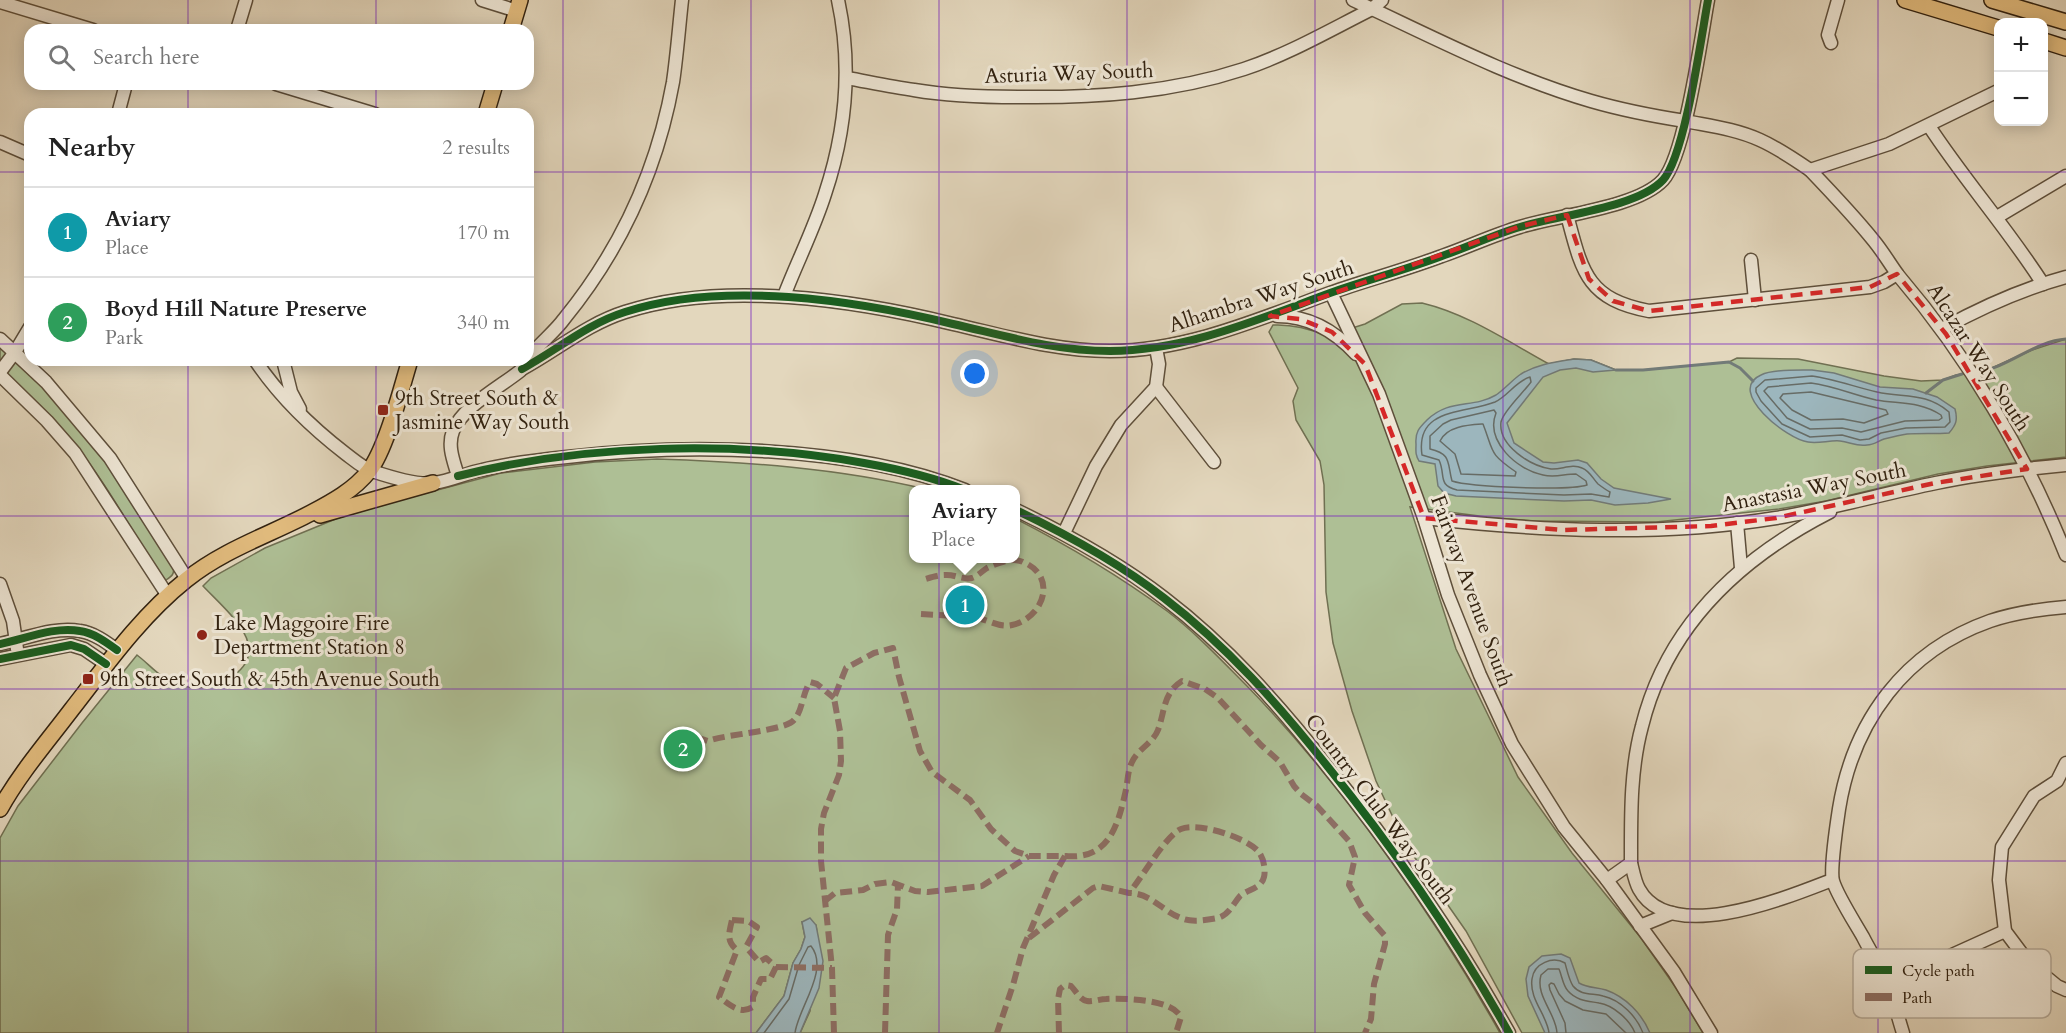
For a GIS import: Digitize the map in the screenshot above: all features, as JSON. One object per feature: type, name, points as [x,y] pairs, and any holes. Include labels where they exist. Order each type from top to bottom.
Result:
[{"type":"main road","points":[[1905,0],[1994,27]]},
{"type":"main road","points":[[1992,0],[2066,22]]},
{"type":"main road","points":[[513,24],[518,5]]},
{"type":"main road","points":[[2048,43],[2066,48]]},
{"type":"main road","points":[[488,108],[493,90]]},
{"type":"main road","points":[[0,809],[27,768],[117,650],[168,596],[188,579],[230,552],[333,501],[353,487],[370,470],[381,449],[408,366]]},
{"type":"main road","points":[[294,522],[434,483]]},
{"type":"street","points":[[239,24],[246,0]]},
{"type":"street","points":[[482,0],[518,5]]},
{"type":"street","points":[[534,352],[563,321],[595,280],[641,195],[656,155],[673,80],[682,0]]},
{"type":"street","points":[[784,296],[824,196],[839,141],[847,78],[842,18],[838,0]]},
{"type":"street","points":[[1353,0],[1486,63],[1544,85],[1635,112],[1715,126],[1758,139],[1785,153],[1810,170],[1889,144],[1994,93]]},
{"type":"street","name":"Asturia Way South","points":[[847,78],[915,91],[976,96],[1052,97],[1147,91],[1178,86],[1245,69],[1284,53],[1372,9],[1382,0]]},
{"type":"street","name":"Alhambra Way South","points":[[534,363],[598,322],[660,301],[692,298],[784,296],[878,308],[1043,346],[1080,350],[1113,351],[1156,348],[1270,316],[1518,227],[1626,202],[1654,189],[1666,176],[1674,162],[1685,121],[1708,0]]},
{"type":"street","points":[[1831,43],[1828,35],[1838,0]]},
{"type":"street","points":[[0,2],[73,24]]},
{"type":"street","points":[[120,108],[124,90]]},
{"type":"street","points":[[292,90],[338,108]]},
{"type":"street","points":[[1929,126],[1954,165],[1997,217],[2043,284]]},
{"type":"street","points":[[0,142],[24,152]]},
{"type":"street","name":"Alcazar Way South","points":[[1810,170],[1843,204],[1942,329],[1996,413],[2027,469],[2049,512],[2066,555]]},
{"type":"street","points":[[1997,217],[2066,176]]},
{"type":"street","points":[[1567,215],[1580,264],[1589,279],[1613,301],[1631,308],[1649,311],[1870,287],[1897,274]]},
{"type":"street","points":[[1751,260],[1755,300]]},
{"type":"street","points":[[1942,329],[1995,301],[2066,277]]},
{"type":"street","name":"Fairway Avenue South","points":[[1331,293],[1378,394],[1424,518],[1448,596],[1480,675],[1512,744],[1564,827],[1607,880],[1674,972],[1712,1033]]},
{"type":"street","points":[[1270,316],[1300,319],[1332,332],[1347,344],[1365,364]]},
{"type":"street","points":[[24,337],[0,374],[75,453],[168,596]]},
{"type":"street","points":[[0,339],[24,361]]},
{"type":"street","points":[[1064,533],[1101,458],[1121,425],[1156,387],[1159,364],[1156,348]]},
{"type":"street","points":[[29,366],[46,382],[110,458],[188,579]]},
{"type":"street","points":[[260,366],[289,404],[322,436],[370,470],[396,478],[434,483],[523,462],[589,454],[725,450],[780,452],[834,458],[894,469],[951,485]]},
{"type":"street","points":[[284,366],[291,392],[305,418]]},
{"type":"street","points":[[458,476],[452,455],[453,430],[472,407],[524,366]]},
{"type":"street","name":"Alhambra Way South","points":[[522,369],[528,366]]},
{"type":"street","points":[[1156,387],[1214,462]]},
{"type":"street","name":"Anastasia Way South","points":[[1424,518],[1504,527],[1599,531],[1665,530],[1776,518],[1843,506],[1935,483],[2066,465]]},
{"type":"street","points":[[1832,880],[1776,902],[1737,912],[1684,917],[1656,907],[1639,890],[1630,862],[1635,759],[1642,725],[1655,687],[1669,657],[1692,622],[1721,587],[1741,568],[1806,525],[1843,506]]},
{"type":"street","name":"Country Club Way South","points":[[1020,512],[1095,550],[1164,597],[1229,653],[1288,717],[1386,840],[1474,972],[1509,1033]]},
{"type":"street","points":[[1737,523],[1741,568]]},
{"type":"street","points":[[0,584],[13,621],[17,657]]},
{"type":"street","points":[[1869,949],[1832,880],[1843,788],[1856,746],[1866,725],[1889,690],[1909,670],[1932,651],[1959,635],[1991,621],[2066,607]]},
{"type":"street","points":[[0,644],[45,633],[79,630],[91,634],[117,650]]},
{"type":"street","points":[[0,659],[71,645],[84,649],[106,664]]},
{"type":"street","points":[[2018,949],[2005,931],[1999,879],[2002,847],[2034,796],[2062,779],[2066,763]]},
{"type":"street","points":[[1607,880],[1630,862]]},
{"type":"street","points":[[1640,926],[1672,913]]},
{"type":"street","points":[[1965,949],[2005,931]]},
{"type":"street","points":[[2051,981],[2066,990]]},
{"type":"street","points":[[1898,1018],[1903,1033]]},
{"type":"highlighted area","points":[[1567,215],[1589,279],[1613,301],[1649,311],[1870,287],[1897,274],[1946,334],[2027,469],[1935,483],[1776,518],[1711,526],[1563,530],[1424,518],[1365,364],[1332,332],[1300,319],[1270,316],[1518,227]]},
{"type":"green space","points":[[1422,303],[1471,321],[1549,364],[1574,359],[1591,360],[1616,370],[1643,370],[1729,362],[1737,358],[1798,359],[1884,376],[1921,381],[1943,380],[1956,375],[1985,371],[2032,350],[2066,339],[2066,457],[1938,474],[1826,501],[1779,509],[1656,522],[1533,521],[1410,507],[1456,649],[1518,777],[1572,853],[1641,938],[1676,988],[1703,1033],[1522,1033],[1466,931],[1406,845],[1376,781],[1352,711],[1333,643],[1326,592],[1324,485],[1320,461],[1296,420],[1293,401],[1298,388],[1269,332],[1273,325],[1287,325],[1327,336],[1365,324],[1402,304]]},
{"type":"green space","points":[[0,346],[54,399],[103,458],[173,566],[173,573],[168,579],[162,578],[104,485],[66,433],[0,369]]},
{"type":"green space","points":[[657,459],[724,462],[792,467],[892,482],[909,486],[909,563],[1020,563],[1020,521],[1093,562],[1178,619],[1283,724],[1384,851],[1474,987],[1500,1033],[800,1033],[810,1011],[818,940],[816,925],[802,922],[805,937],[793,963],[784,996],[756,1033],[0,1033],[0,838],[18,806],[137,655],[169,681],[194,688],[225,681],[241,669],[249,653],[248,643],[235,620],[203,586],[211,578],[265,548],[338,518],[501,473],[595,462]]},
{"type":"water","points":[[1574,359],[1591,360],[1616,370],[1593,372],[1576,368],[1560,370],[1543,377],[1507,423],[1514,443],[1543,462],[1578,460],[1587,463],[1601,479],[1614,488],[1671,499],[1615,505],[1591,500],[1456,496],[1444,493],[1438,486],[1435,464],[1419,461],[1417,456],[1416,436],[1424,423],[1444,409],[1478,402],[1496,395],[1518,376],[1534,368]]},
{"type":"water","points":[[1786,370],[1834,373],[1880,387],[1913,389],[1937,397],[1955,409],[1955,425],[1949,433],[1907,434],[1863,445],[1840,441],[1808,442],[1799,439],[1787,433],[1763,414],[1750,392],[1752,382],[1761,375]]},
{"type":"water","points":[[810,918],[816,925],[823,961],[819,988],[800,1033],[756,1033],[784,996],[793,963],[805,937],[802,922]]},
{"type":"water","points":[[1561,954],[1570,958],[1579,983],[1606,990],[1620,997],[1643,1019],[1650,1033],[1545,1033],[1528,996],[1526,979],[1529,967],[1542,956]]},
{"type":"waterway","points":[[1978,372],[2000,365],[2044,344],[2066,339]]},
{"type":"waterway","points":[[1616,370],[1643,370],[1729,362],[1740,368],[1753,381]]},
{"type":"waterway","points":[[1926,393],[1943,380],[1962,374]]},
{"type":"marked path","points":[[921,614],[977,618],[1007,626],[1023,621],[1039,606],[1043,596],[1043,586],[1041,577],[1034,568],[1020,561]]},
{"type":"marked path","points":[[922,580],[945,575],[972,578],[999,563]]},
{"type":"marked path","points":[[834,1033],[832,968],[821,861],[821,829],[824,813],[839,775],[841,761],[840,731],[834,698],[846,668],[874,653],[893,648],[920,751],[932,772],[970,800],[991,829],[1015,851],[1029,856],[1065,856],[1054,875],[1023,948],[997,1033]]},
{"type":"marked path","points":[[1065,856],[1091,853],[1108,840],[1118,819],[1132,762],[1156,735],[1171,691],[1182,681],[1205,689],[1218,698],[1261,745],[1280,762],[1294,786],[1317,806],[1349,841],[1355,857],[1349,885],[1365,913],[1385,936],[1374,984],[1371,1019],[1365,1033]]},
{"type":"marked path","points":[[696,737],[708,741],[788,724],[797,716],[810,682],[817,684],[834,698]]},
{"type":"marked path","points":[[1029,938],[1093,888],[1099,886],[1129,893],[1161,848],[1181,829],[1189,827],[1209,829],[1232,836],[1258,851],[1264,863],[1264,877],[1260,884],[1240,896],[1228,912],[1218,918],[1199,921],[1185,920],[1144,896],[1129,893]]},
{"type":"marked path","points":[[825,901],[835,893],[863,890],[875,884],[891,882],[915,891],[928,892],[982,886],[1029,856]]},
{"type":"marked path","points":[[885,1033],[888,935],[897,909],[898,885]]},
{"type":"marked path","points":[[732,920],[748,921],[757,927],[746,947],[759,962],[766,958],[776,967],[770,979],[761,979],[753,997],[753,1007],[744,1010],[735,1008],[719,997],[737,950],[730,940],[732,920]]},
{"type":"marked path","points":[[776,967],[832,968]]},
{"type":"marked path","points":[[1059,1033],[1058,999],[1060,989],[1065,985],[1071,986],[1080,997],[1087,1001],[1135,1000],[1168,1006],[1181,1017],[1176,1033]]},
{"type":"cycle path","points":[[534,363],[585,330],[625,312],[663,302],[746,295],[832,301],[915,315],[1031,342],[1090,350],[1138,350],[1166,346],[1222,332],[1428,261],[1510,230],[1596,210],[1651,190],[1663,180],[1671,167],[1678,147],[1691,95],[1708,0]]},
{"type":"cycle path","points":[[522,369],[528,366]]},
{"type":"cycle path","points":[[458,476],[557,457],[661,449],[713,449],[765,451],[864,463],[915,474],[951,485]]},
{"type":"cycle path","points":[[1020,512],[1092,550],[1147,585],[1209,636],[1251,677],[1309,744],[1401,863],[1468,964],[1509,1033]]},
{"type":"cycle path","points":[[0,644],[50,632],[70,630],[100,638],[117,650]]},
{"type":"cycle path","points":[[0,659],[71,645],[84,649],[106,664]]},
{"type":"place","name":"9th Street South & Jasmine Way South","points":[[383,410]]},
{"type":"place","name":"Aviary","points":[[965,605]]},
{"type":"place","name":"Lake Maggoire Fire Department Station 8","points":[[202,635]]},
{"type":"place","name":"9th Street South & 45th Avenue South","points":[[88,679]]},
{"type":"place","name":"Boyd Hill Nature Preserve","points":[[683,749]]}]
